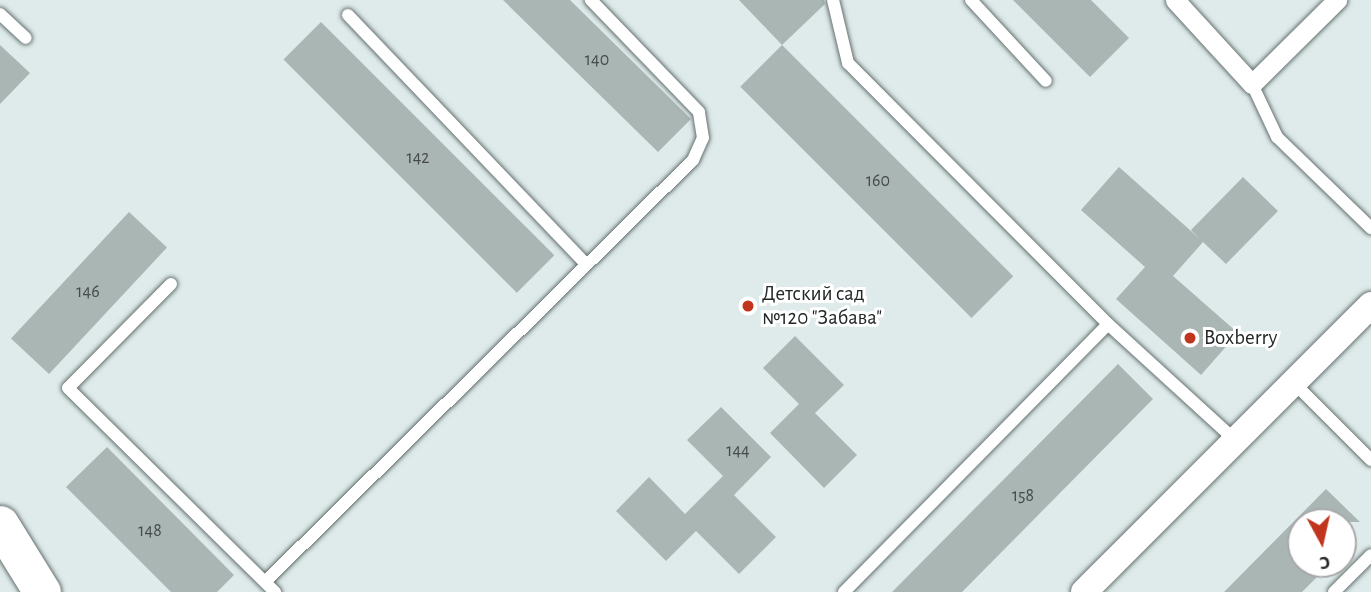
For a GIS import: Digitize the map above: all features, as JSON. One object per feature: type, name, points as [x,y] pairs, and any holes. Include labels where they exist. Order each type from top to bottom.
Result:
[{"type":"main road","points":[[0,524],[42,592]]},
{"type":"street","points":[[1175,0],[1252,84],[1337,0]]},
{"type":"street","points":[[1084,592],[1371,305]]},
{"type":"lane","points":[[265,582],[584,262],[693,160],[703,138],[699,112],[591,0]]},
{"type":"lane","points":[[833,0],[848,63],[1108,324],[1236,441]]},
{"type":"lane","points":[[971,0],[1046,80]]},
{"type":"lane","points":[[0,14],[26,38]]},
{"type":"lane","points":[[348,15],[584,262]]},
{"type":"lane","points":[[1252,84],[1277,137],[1371,228]]},
{"type":"lane","points":[[171,284],[68,388],[275,592]]},
{"type":"lane","points":[[844,592],[1108,324]]},
{"type":"lane","points":[[1294,383],[1371,460]]},
{"type":"lane","points":[[1334,592],[1371,555]]},
{"type":"building","points":[[503,0],[570,0],[691,119],[658,152]]},
{"type":"building","points":[[739,0],[824,0],[825,4],[782,45]]},
{"type":"building","points":[[1013,0],[1091,0],[1129,38],[1090,77]]},
{"type":"building","points":[[321,22],[554,255],[517,293],[284,59]]},
{"type":"building","points":[[0,45],[30,73],[0,104]]},
{"type":"building","points":[[782,45],[1013,276],[972,318],[740,87]]},
{"type":"building","points":[[1119,167],[1200,239],[1191,230],[1243,177],[1278,211],[1226,264],[1203,242],[1173,276],[1238,333],[1201,375],[1116,299],[1145,267],[1081,210]]},
{"type":"building","points":[[129,212],[167,247],[49,374],[11,339]]},
{"type":"building","points":[[795,336],[844,385],[815,413],[857,455],[824,488],[770,433],[799,404],[763,368]]},
{"type":"building","points":[[1118,364],[1153,399],[962,592],[892,592]]},
{"type":"building","points":[[721,407],[771,457],[734,495],[776,537],[739,574],[696,531],[666,561],[616,511],[649,477],[685,514],[723,476],[687,440]]},
{"type":"building","points":[[107,447],[234,575],[217,592],[171,592],[66,487]]},
{"type":"building","points":[[1326,489],[1346,508],[1307,508]]},
{"type":"building","points":[[1287,528],[1287,578],[1316,578],[1302,592],[1224,592]]},
{"type":"place","name":"Детский сад №120 \"Забава\"","points":[[748,306]]},
{"type":"place","name":"Boxberry","points":[[1190,338]]}]
